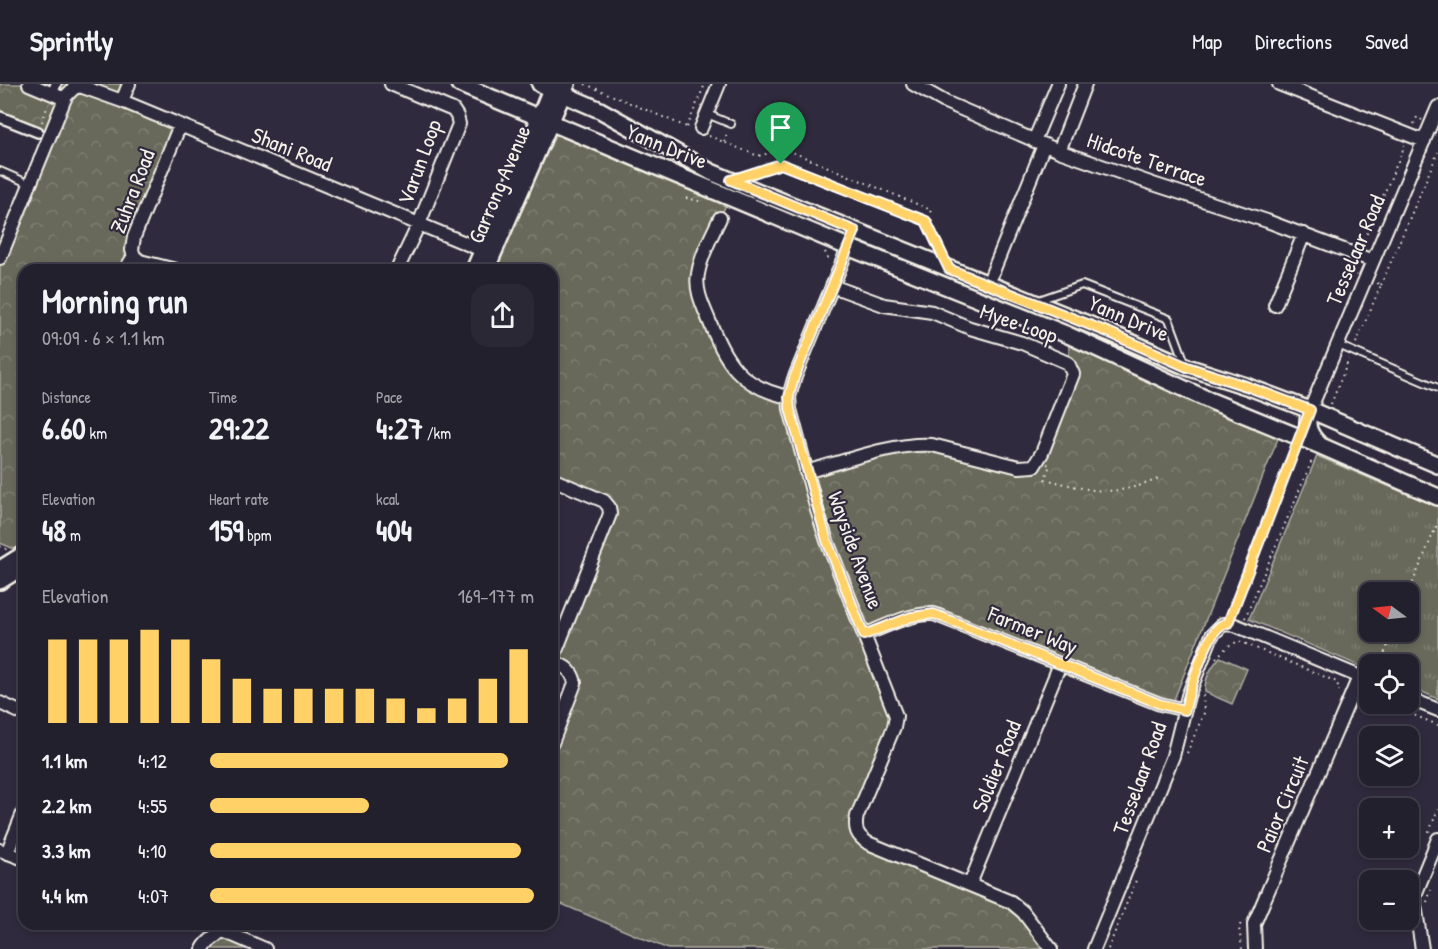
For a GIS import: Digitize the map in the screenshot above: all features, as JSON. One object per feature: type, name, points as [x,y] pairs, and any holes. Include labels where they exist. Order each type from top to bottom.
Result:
[{"type":"street","points":[[2,250],[65,99],[54,89],[29,84]]},
{"type":"street","points":[[122,101],[129,84]]},
{"type":"street","name":"Varun Loop","points":[[392,84],[453,110],[457,116],[457,131],[419,224]]},
{"type":"street","name":"Yann Drive","points":[[459,84],[848,247],[1077,338],[1211,401],[1301,439],[1317,452],[1436,491]]},
{"type":"street","points":[[701,131],[719,84]]},
{"type":"street","name":"Hidcote Terrace","points":[[914,84],[945,102],[1059,151],[1304,234],[1373,261]]},
{"type":"street","points":[[988,284],[1058,84]]},
{"type":"street","points":[[1059,151],[1085,84]]},
{"type":"street","points":[[1279,84],[1424,141]]},
{"type":"street","name":"Shani Road","points":[[65,99],[74,88],[84,87],[488,253]]},
{"type":"street","name":"Yann Drive","points":[[555,87],[691,161],[731,180],[1187,367],[1310,410],[1438,465]]},
{"type":"street","name":"Garrong Avenue","points":[[479,264],[488,253],[545,120],[555,87]]},
{"type":"street","name":"Tesselaar Road","points":[[1310,410],[1437,111]]},
{"type":"street","points":[[0,117],[38,132]]},
{"type":"street","name":"Zuhra Road","points":[[129,264],[134,256],[132,250],[134,237],[180,125]]},
{"type":"street","points":[[720,218],[698,273],[701,301],[721,351],[735,370],[764,390],[789,397],[794,378],[855,231]]},
{"type":"street","points":[[400,264],[419,224]]},
{"type":"street","points":[[1275,305],[1304,234]]},
{"type":"street","name":"Garrong Avenue","points":[[487,264],[488,253]]},
{"type":"street","points":[[134,256],[140,261],[152,264]]},
{"type":"street","name":"Myee Loop","points":[[832,286],[884,305],[932,312],[970,328],[1022,343],[1068,363],[1072,374],[1071,382],[1038,461]]},
{"type":"street","name":"Wayside Avenue","points":[[789,397],[806,472],[827,541],[895,711],[896,721],[857,816],[858,834],[868,843],[1016,905],[1051,949]]},
{"type":"street","points":[[1310,410],[1307,427],[1317,452]]},
{"type":"street","points":[[806,472],[909,444],[932,445],[1019,467],[1034,466],[1038,461]]},
{"type":"street","points":[[558,482],[604,501],[609,507],[610,514],[558,646]]},
{"type":"street","points":[[0,568],[18,558]]},
{"type":"street","points":[[0,581],[18,570]]},
{"type":"street","name":"Farmer Way","points":[[864,635],[911,617],[934,614],[1160,704],[1185,710]]},
{"type":"street","points":[[1225,624],[1242,627],[1359,677]]},
{"type":"street","name":"Tesselaar Road","points":[[1094,949],[1173,756],[1192,684],[1212,635],[1225,624]]},
{"type":"street","points":[[558,663],[566,666],[573,675],[575,683],[558,727]]},
{"type":"street","name":"Soldier Road","points":[[970,884],[1060,664]]},
{"type":"street","name":"Paior Circuit","points":[[1255,949],[1254,924],[1359,690]]},
{"type":"street","points":[[1419,702],[1438,710]]},
{"type":"street","points":[[0,703],[18,711]]},
{"type":"street","points":[[18,823],[4,851],[18,857]]},
{"type":"street","points":[[1422,949],[1415,896],[1438,839]]},
{"type":"street","points":[[203,949],[222,930]]},
{"type":"street","points":[[228,930],[265,949]]},
{"type":"lane","points":[[706,114],[731,124]]},
{"type":"lane","points":[[731,180],[781,164],[926,221],[949,269]]},
{"type":"lane","points":[[0,171],[30,184]]},
{"type":"lane","points":[[1033,303],[1082,285],[1169,319],[1187,367]]},
{"type":"lane","points":[[1338,345],[1438,388]]},
{"type":"path","points":[[585,84],[758,156],[785,149],[931,210],[926,221]]},
{"type":"path","points":[[687,127],[705,84]]},
{"type":"path","points":[[38,132],[54,89]]},
{"type":"path","points":[[1381,285],[1438,152]]},
{"type":"path","points":[[1225,624],[1301,439]]},
{"type":"path","points":[[1242,627],[1317,452]]},
{"type":"path","points":[[1038,461],[1050,465],[1044,479],[1098,492],[1125,490],[1158,479]]},
{"type":"path","points":[[1413,582],[1438,522]]},
{"type":"path","points":[[1212,663],[1228,646],[1239,641],[1337,682],[1340,690],[1335,701]]},
{"type":"path","points":[[1183,761],[1204,713],[1202,687]]},
{"type":"path","points":[[1411,714],[1438,725]]},
{"type":"path","points":[[1108,949],[1139,874]]},
{"type":"path","points":[[1427,903],[1432,885]]},
{"type":"path","points":[[1242,949],[1239,928],[1244,917]]},
{"type":"green space","points":[[0,84],[29,84],[58,96],[63,84],[129,84],[122,100],[180,125],[127,264],[18,264],[18,550],[0,543],[0,258],[49,138],[0,117]]},
{"type":"green space","points":[[550,122],[730,196],[697,282],[735,371],[789,397],[807,472],[909,444],[1034,466],[1071,382],[1068,335],[1281,431],[1171,707],[941,615],[864,635],[895,711],[857,816],[858,834],[1003,898],[1051,949],[668,949],[558,903],[558,727],[575,683],[558,667],[558,645],[609,507],[558,482],[558,264],[489,264]]},
{"type":"green space","points":[[1317,456],[1438,507],[1438,699],[1419,690],[1419,654],[1359,654],[1359,666],[1249,619]]},
{"type":"green space","points":[[1220,657],[1247,669],[1232,704],[1205,692],[1209,673]]},
{"type":"green space","points":[[223,931],[265,949],[203,949]]},
{"type":"route","points":[[781,164],[926,221],[949,269],[1110,333],[1187,367],[1310,410],[1301,439],[1228,623],[1220,626],[1212,635],[1192,684],[1185,710],[1160,704],[941,615],[921,614],[864,635],[817,510],[790,409],[789,397],[794,378],[855,231],[731,180],[781,164]]}]
